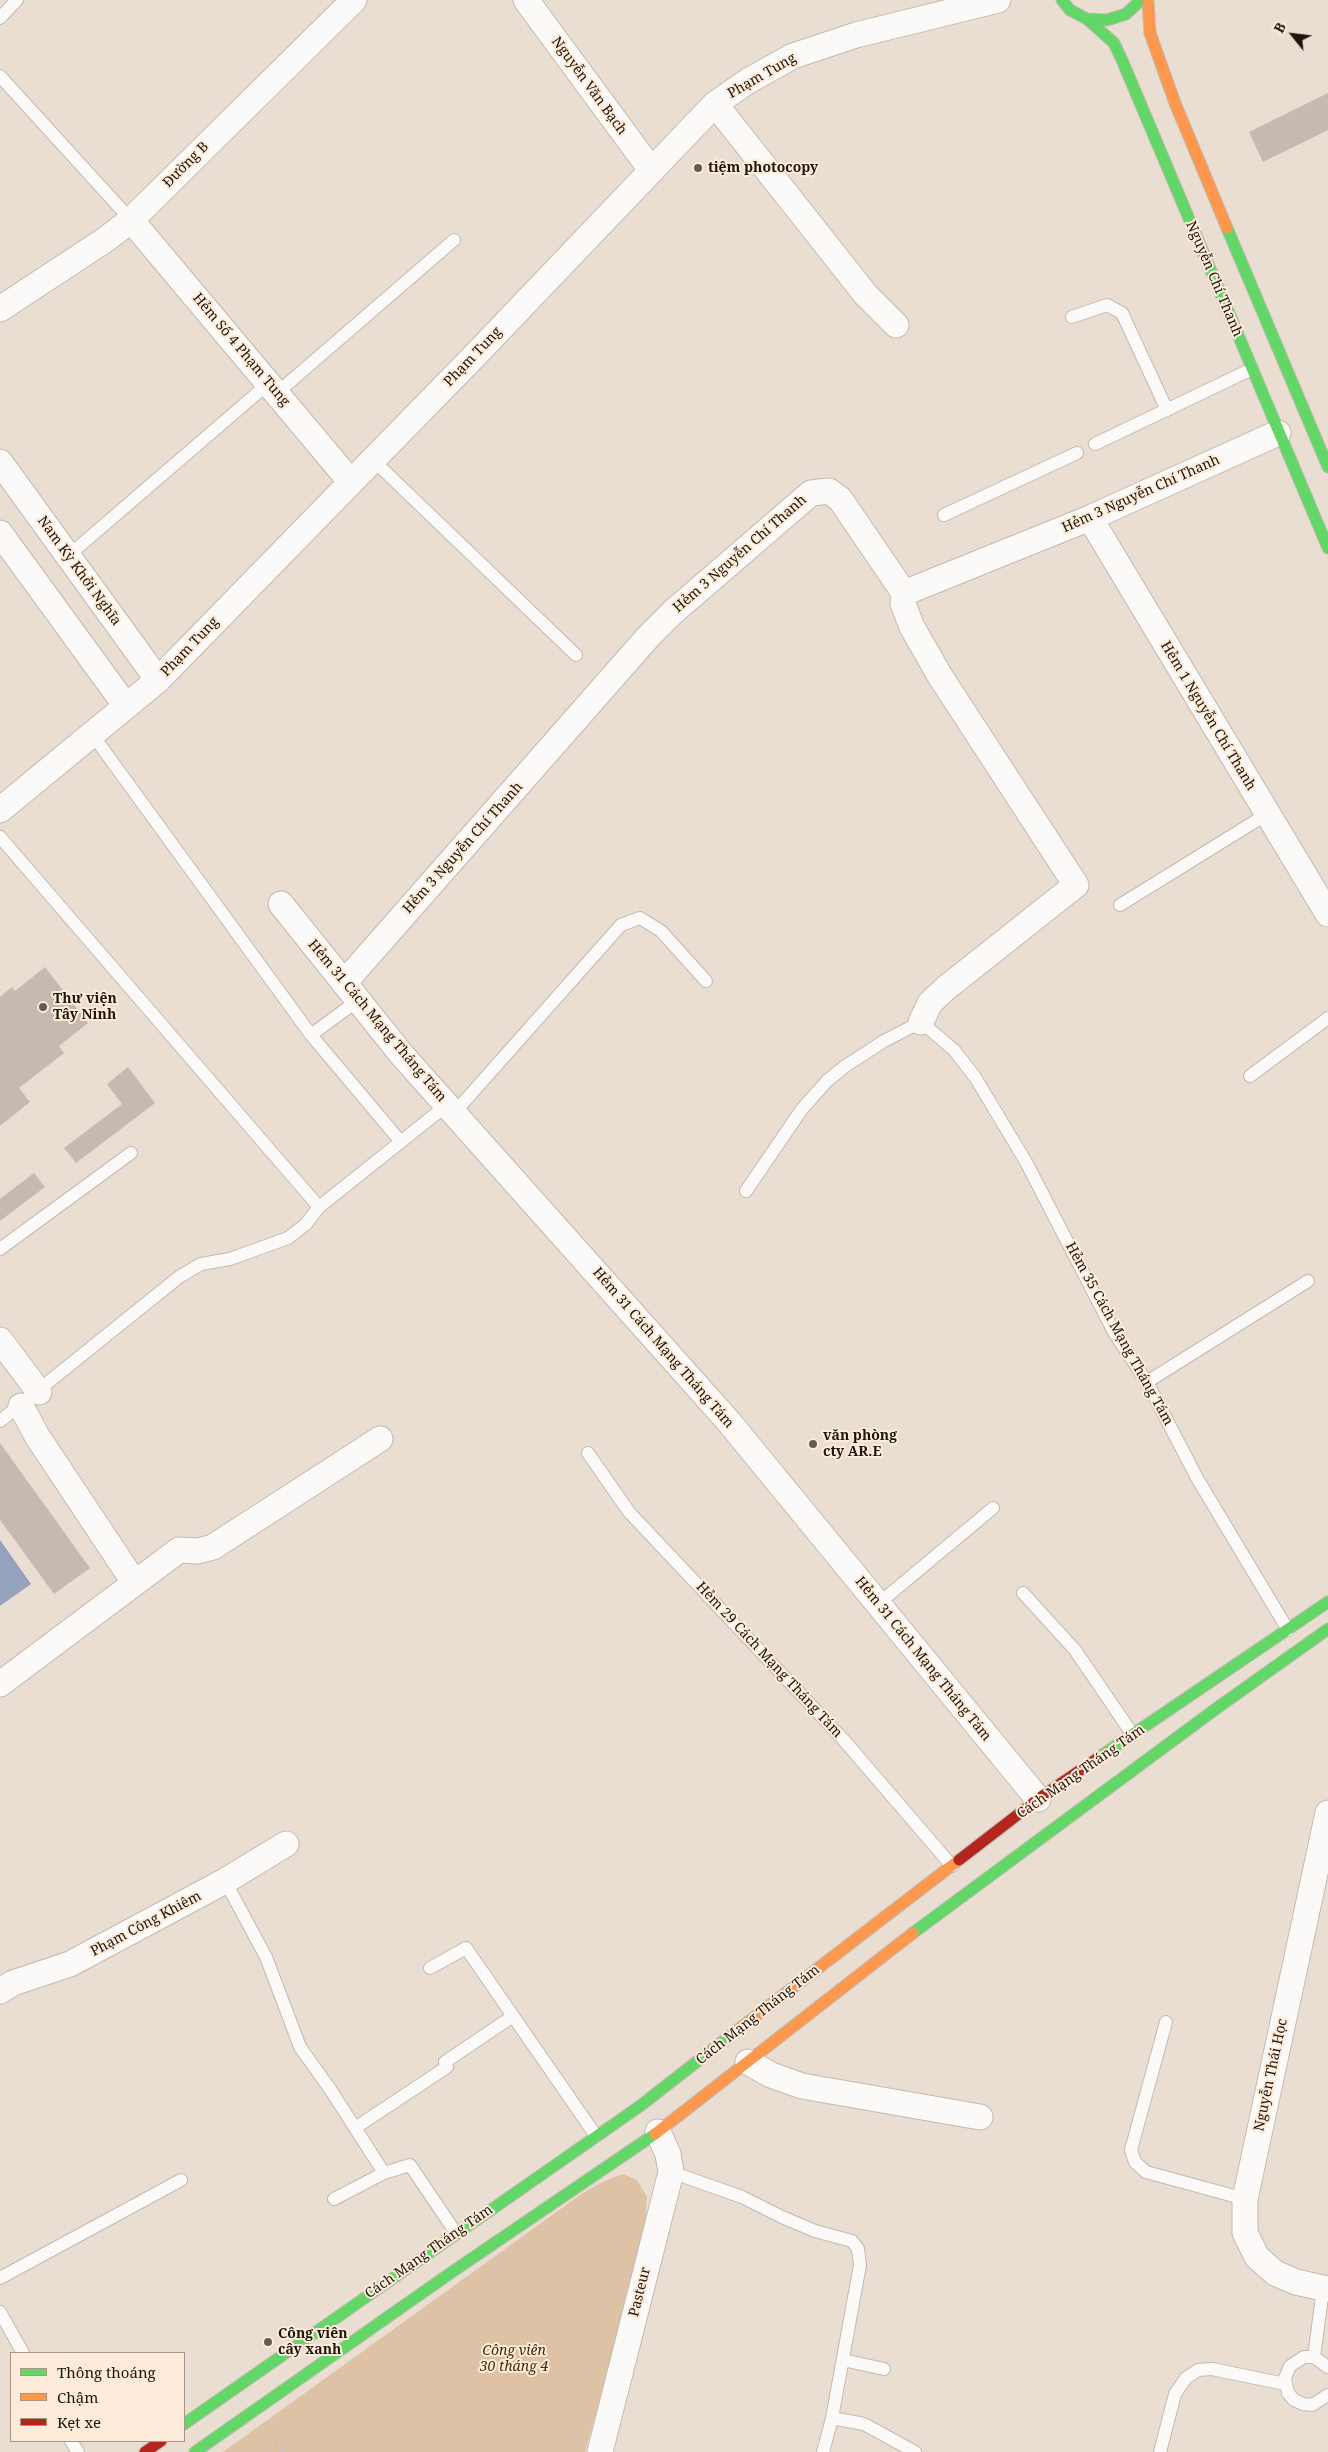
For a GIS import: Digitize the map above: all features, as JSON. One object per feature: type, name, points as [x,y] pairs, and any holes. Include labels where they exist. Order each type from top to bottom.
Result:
[{"type":"main road","name":"Nguyễn Chí Thanh","points":[[1062,0],[1070,10],[1087,18],[1114,44],[1252,369],[1328,467]]},
{"type":"main road","points":[[1087,18],[1107,20],[1126,14],[1141,0]]},
{"type":"main road","name":"Nguyễn Chí Thanh","points":[[1148,0],[1150,33],[1294,425],[1328,548]]},
{"type":"main road","name":"Cách Mạng Tháng Tám","points":[[185,2423],[640,2106],[737,2048],[970,1890],[1323,1630],[1328,1602]]},
{"type":"main road","name":"Cách Mạng Tháng Tám","points":[[195,2452],[436,2283],[658,2132],[737,2048],[952,1866],[1038,1799],[1288,1630],[1323,1630]]},
{"type":"main road","points":[[952,1866],[970,1890]]},
{"type":"main road","points":[[640,2106],[658,2132]]},
{"type":"main road","points":[[145,2452],[159,2442]]},
{"type":"street","name":"Đường B","points":[[0,309],[105,240],[130,220],[354,0]]},
{"type":"street","name":"Phạm Tung","points":[[0,810],[158,680],[715,104],[748,81],[793,56],[856,35],[991,1]]},
{"type":"street","name":"Nguyễn Văn Bạch","points":[[536,2],[652,171]]},
{"type":"street","points":[[715,104],[866,295],[896,325]]},
{"type":"street","name":"Hẻm Số 4 Phạm Tung","points":[[130,220],[350,481]]},
{"type":"street","name":"Hẻm 3 Nguyễn Chí Thanh","points":[[350,992],[648,637],[673,612],[811,493],[829,491],[840,499],[904,593],[1090,518],[1294,425]]},
{"type":"street","name":"Nam Kỳ Khởi Nghĩa","points":[[0,462],[158,680]]},
{"type":"street","name":"Hẻm 1 Nguyễn Chí Thanh","points":[[1090,518],[1328,914]]},
{"type":"street","points":[[0,532],[126,706]]},
{"type":"street","points":[[904,593],[904,604],[912,627],[940,676],[1076,885],[946,988],[930,1003],[921,1022]]},
{"type":"street","name":"Hẻm 31 Cách Mạng Tháng Tám","points":[[281,904],[350,992],[729,1422],[1038,1799]]},
{"type":"street","points":[[0,1340],[30,1399],[37,1436],[134,1582]]},
{"type":"street","points":[[0,1684],[134,1582],[180,1550],[198,1551],[213,1547],[380,1439]]},
{"type":"street","name":"Nguyễn Thái Học","points":[[1326,2289],[1296,2282],[1275,2273],[1257,2257],[1245,2233],[1245,2199],[1328,1813]]},
{"type":"street","name":"Phạm Công Khiêm","points":[[4,1980],[70,1964],[225,1881],[286,1844]]},
{"type":"street","points":[[737,2048],[771,2075],[802,2086],[980,2117]]},
{"type":"street","name":"Pasteur","points":[[600,2452],[671,2172],[668,2154],[658,2132]]},
{"type":"lane","points":[[0,18],[17,0]]},
{"type":"lane","points":[[0,76],[130,220]]},
{"type":"lane","points":[[68,556],[454,240]]},
{"type":"lane","points":[[1072,317],[1107,305],[1122,313],[1167,410]]},
{"type":"lane","points":[[1095,444],[1252,369]]},
{"type":"lane","points":[[944,515],[1077,453]]},
{"type":"lane","points":[[372,458],[576,655]]},
{"type":"lane","points":[[92,734],[311,1035],[401,1142]]},
{"type":"lane","points":[[1120,905],[1267,814]]},
{"type":"lane","points":[[0,837],[319,1207]]},
{"type":"lane","points":[[0,1421],[30,1399],[179,1277],[201,1264],[230,1259],[288,1238],[306,1224],[319,1207],[401,1142],[451,1108],[621,925],[640,918],[661,931],[706,981]]},
{"type":"lane","points":[[311,1035],[350,992]]},
{"type":"lane","points":[[1250,1076],[1328,1018]]},
{"type":"lane","points":[[746,1191],[802,1109],[827,1081],[844,1067],[884,1041],[921,1022]]},
{"type":"lane","name":"Hẻm 35 Cách Mạng Tháng Tám","points":[[921,1022],[954,1050],[974,1077],[1026,1162],[1115,1334],[1147,1382],[1197,1478],[1288,1630]]},
{"type":"lane","points":[[0,1249],[131,1153]]},
{"type":"lane","points":[[1147,1382],[1308,1281]]},
{"type":"lane","name":"Hẻm 29 Cách Mạng Tháng Tám","points":[[588,1453],[630,1512],[842,1738],[952,1866]]},
{"type":"lane","points":[[878,1604],[993,1508]]},
{"type":"lane","points":[[1023,1593],[1075,1650],[1133,1735]]},
{"type":"lane","points":[[225,1881],[266,1957],[300,2047],[384,2172]]},
{"type":"lane","points":[[430,1968],[466,1948],[596,2136]]},
{"type":"lane","points":[[355,2128],[447,2067],[445,2062],[513,2016]]},
{"type":"lane","points":[[1166,2022],[1131,2150],[1135,2162],[1146,2172],[1245,2199]]},
{"type":"lane","points":[[334,2199],[384,2172],[410,2165],[456,2233]]},
{"type":"lane","points":[[671,2172],[742,2197],[815,2231],[852,2241],[858,2250],[860,2264],[832,2418],[823,2452]]},
{"type":"lane","points":[[0,2278],[181,2180]]},
{"type":"lane","points":[[1314,2357],[1326,2289]]},
{"type":"lane","points":[[0,2312],[22,2352]]},
{"type":"lane","points":[[1328,2367],[1314,2357],[1304,2357],[1294,2362],[1286,2371],[1285,2384],[1288,2393],[1294,2400],[1303,2404],[1312,2405],[1328,2395]]},
{"type":"lane","points":[[843,2360],[884,2369]]},
{"type":"lane","points":[[1160,2452],[1175,2394],[1186,2378],[1198,2370],[1212,2369],[1285,2384]]},
{"type":"lane","points":[[832,2418],[864,2424],[915,2452]]},
{"type":"green space","name":"Công viên 30 tháng 4","points":[[623,2174],[637,2180],[647,2197],[644,2244],[585,2452],[223,2452],[580,2195],[602,2182]]},
{"type":"water","points":[[0,1540],[31,1584],[0,1606]]},
{"type":"building","points":[[1328,93],[1328,130],[1263,162],[1249,132]]},
{"type":"building","points":[[45,967],[88,1023],[59,1046],[64,1053],[19,1088],[30,1102],[0,1126],[0,997],[12,987],[15,991]]},
{"type":"building","points":[[128,1067],[155,1103],[76,1163],[64,1148],[122,1104],[107,1084]]},
{"type":"building","points":[[34,1173],[45,1187],[0,1221],[0,1199]]},
{"type":"building","points":[[0,1443],[90,1568],[54,1594],[0,1520]]},
{"type":"traffic: fast","points":[[1062,0],[1070,10],[1087,19],[1107,20],[1126,14],[1141,0]]},
{"type":"traffic: fast","points":[[1087,19],[1114,43],[1122,60],[1328,548]]},
{"type":"traffic: fast","points":[[1227,228],[1328,467]]},
{"type":"traffic: fast","points":[[1098,1758],[1328,1602]]},
{"type":"traffic: fast","points":[[913,1933],[1217,1708],[1328,1629]]},
{"type":"traffic: fast","points":[[185,2423],[640,2106],[735,2032]]},
{"type":"traffic: fast","points":[[195,2452],[452,2272],[655,2134]]},
{"type":"traffic: slow","points":[[1148,0],[1150,33],[1175,103],[1227,228]]},
{"type":"traffic: slow","points":[[735,2032],[959,1860]]},
{"type":"traffic: slow","points":[[655,2134],[913,1933]]},
{"type":"traffic: jam","points":[[959,1860],[1038,1799],[1098,1758]]},
{"type":"traffic: jam","points":[[145,2452],[160,2442]]},
{"type":"place","name":"tiệm photocopy","points":[[698,168]]},
{"type":"place","name":"Thư viện Tây Ninh","points":[[43,1007]]},
{"type":"place","name":"văn phòng cty AR.E","points":[[813,1444]]},
{"type":"place","name":"Công viên cây xanh","points":[[268,2342]]}]
